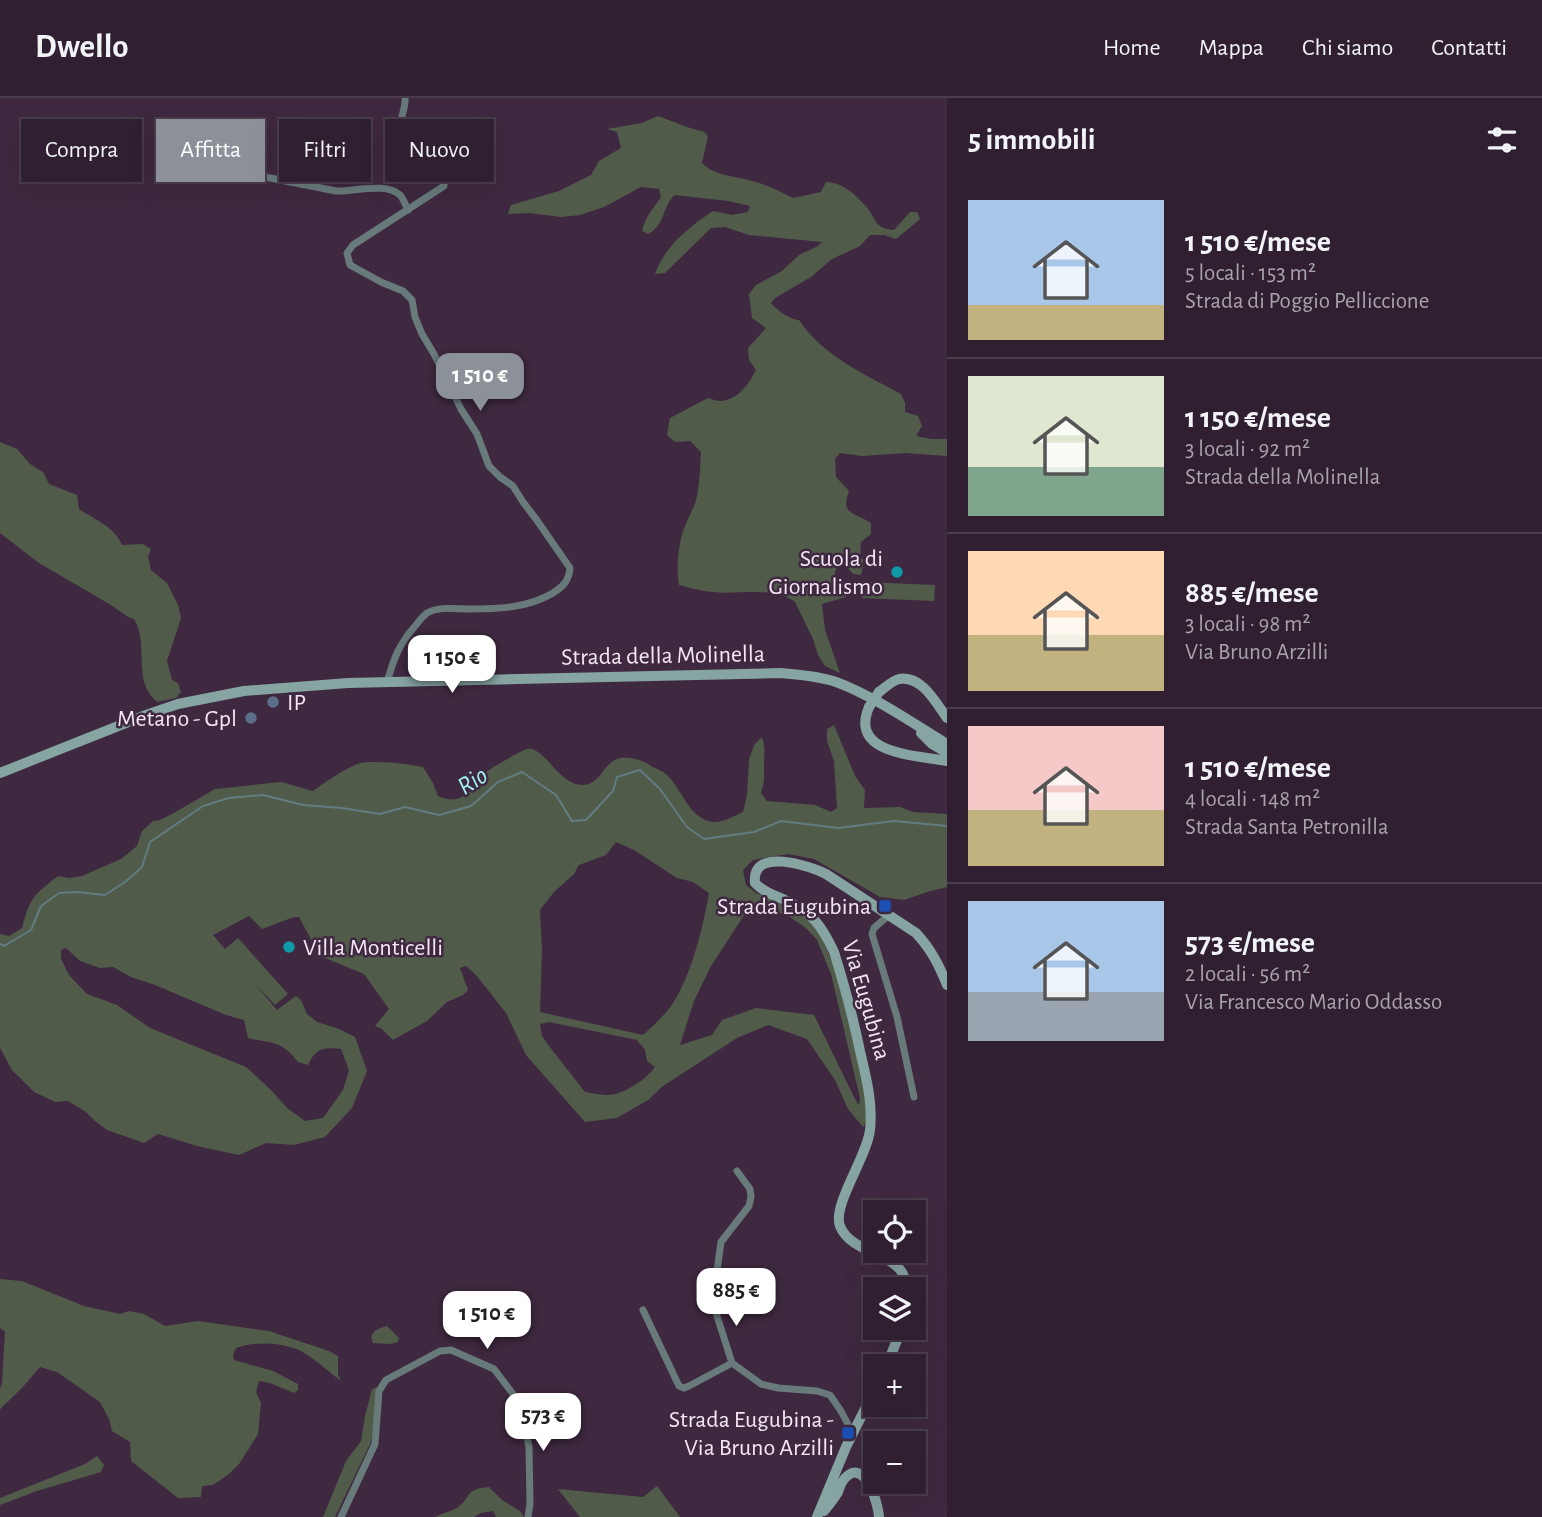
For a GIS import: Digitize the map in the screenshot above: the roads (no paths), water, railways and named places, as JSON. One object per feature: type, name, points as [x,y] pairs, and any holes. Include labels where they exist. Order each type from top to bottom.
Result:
[{"type":"street","points":[[387,682],[403,639],[426,614],[443,608],[525,605],[560,589],[569,578],[570,568],[513,486],[489,466],[477,434],[422,334],[412,300],[403,291],[350,265],[347,253],[353,245],[444,186],[443,168],[406,139],[400,126],[405,98]]},
{"type":"street","points":[[265,177],[336,191],[388,189],[400,195],[408,210]]},
{"type":"street","name":"Strada della Molinella","points":[[0,773],[178,704],[244,691],[387,682],[781,673],[835,681],[947,744]]},
{"type":"street","points":[[947,718],[922,685],[899,679],[879,692],[864,719],[871,739],[880,747],[947,761]]},
{"type":"street","name":"Strada della Molinella","points":[[911,723],[936,731],[947,738]]},
{"type":"street","name":"Strada della Molinella","points":[[911,723],[932,744],[947,753]]},
{"type":"street","name":"Via Eugubina","points":[[903,1277],[894,1265],[854,1242],[840,1226],[839,1208],[867,1146],[871,1110],[868,1083],[834,952],[825,932],[808,912],[762,890],[755,883],[754,876],[760,867],[778,861],[813,867],[916,933],[936,959],[947,985]]},
{"type":"street","name":"Via Eugubina","points":[[888,915],[874,928],[872,934],[897,1017],[914,1097]]},
{"type":"street","points":[[737,1171],[750,1189],[751,1197],[748,1206],[722,1242],[714,1293],[732,1363],[761,1384],[830,1395],[853,1434]]},
{"type":"street","points":[[643,1310],[679,1386],[690,1386],[732,1363]]},
{"type":"street","points":[[341,1517],[375,1444],[379,1391],[386,1380],[440,1351],[451,1350],[494,1369],[513,1394],[523,1419],[529,1447],[528,1517]]},
{"type":"street","points":[[817,1517],[863,1414]]},
{"type":"street","points":[[817,1517],[850,1474],[858,1474],[867,1479],[876,1497],[879,1517]]},
{"type":"waterway","name":"Rio","points":[[0,944],[4,946],[31,930],[41,906],[59,893],[105,895],[142,867],[150,842],[203,806],[229,798],[263,795],[303,805],[380,814],[405,807],[439,815],[471,806],[498,782],[522,772],[556,795],[572,821],[586,820],[613,791],[617,777],[640,770],[660,789],[687,827],[704,839],[754,832],[781,821],[838,828],[894,821],[947,826]]},
{"type":"place","name":"Scuola di Giornalismo","points":[[897,572]]},
{"type":"place","name":"IP","points":[[273,702]]},
{"type":"place","name":"Metano - Gpl","points":[[251,718]]},
{"type":"place","name":"Strada Eugubina","points":[[885,906]]},
{"type":"place","name":"Villa Monticelli","points":[[289,947]]},
{"type":"place","name":"Strada Eugubina - Via Bruno Arzilli","points":[[848,1433]]}]
